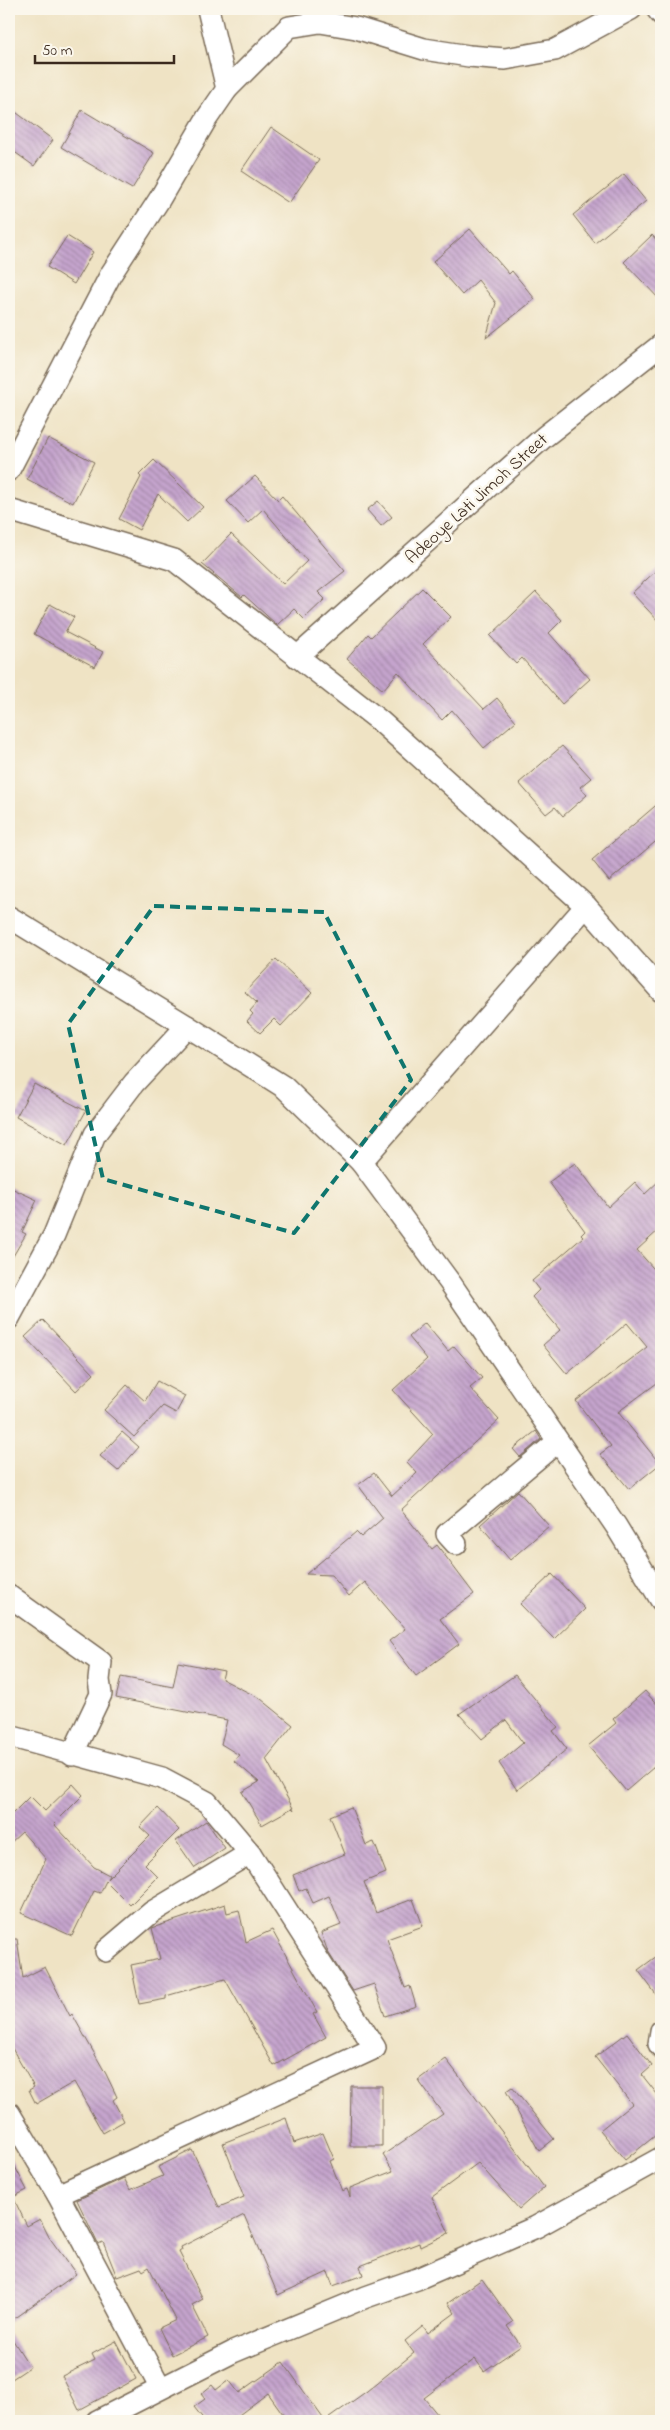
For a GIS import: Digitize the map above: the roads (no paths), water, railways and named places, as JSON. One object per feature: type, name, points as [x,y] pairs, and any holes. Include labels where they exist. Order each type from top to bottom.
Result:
[{"type":"street","points":[[208,9],[227,89]]},
{"type":"street","points":[[9,470],[111,274],[227,89],[290,27],[320,22],[356,28],[424,49],[505,59],[555,50],[631,9]]},
{"type":"street","points":[[656,9],[661,14]]},
{"type":"street","name":"Adeoye Lati Jimoh Street","points":[[297,657],[544,436],[661,345]]},
{"type":"street","points":[[9,510],[174,560],[387,727],[586,906],[661,991]]},
{"type":"street","points":[[361,1162],[586,906]]},
{"type":"street","points":[[9,917],[284,1088],[361,1162],[451,1284],[616,1526],[661,1600]]},
{"type":"street","points":[[9,1316],[54,1235],[95,1134],[134,1083],[187,1026]]},
{"type":"street","points":[[456,1544],[447,1534],[557,1442]]},
{"type":"street","points":[[9,1596],[101,1662],[99,1680],[101,1694],[72,1755]]},
{"type":"street","points":[[9,1736],[72,1755],[162,1778],[207,1802],[250,1853],[375,2048],[58,2196]]},
{"type":"street","points":[[106,1951],[152,1912],[250,1853]]},
{"type":"street","points":[[661,2031],[659,2044],[661,2047]]},
{"type":"street","points":[[9,2113],[58,2196],[160,2387]]},
{"type":"street","points":[[98,2421],[160,2387],[233,2352],[418,2279],[536,2227],[661,2158]]}]
